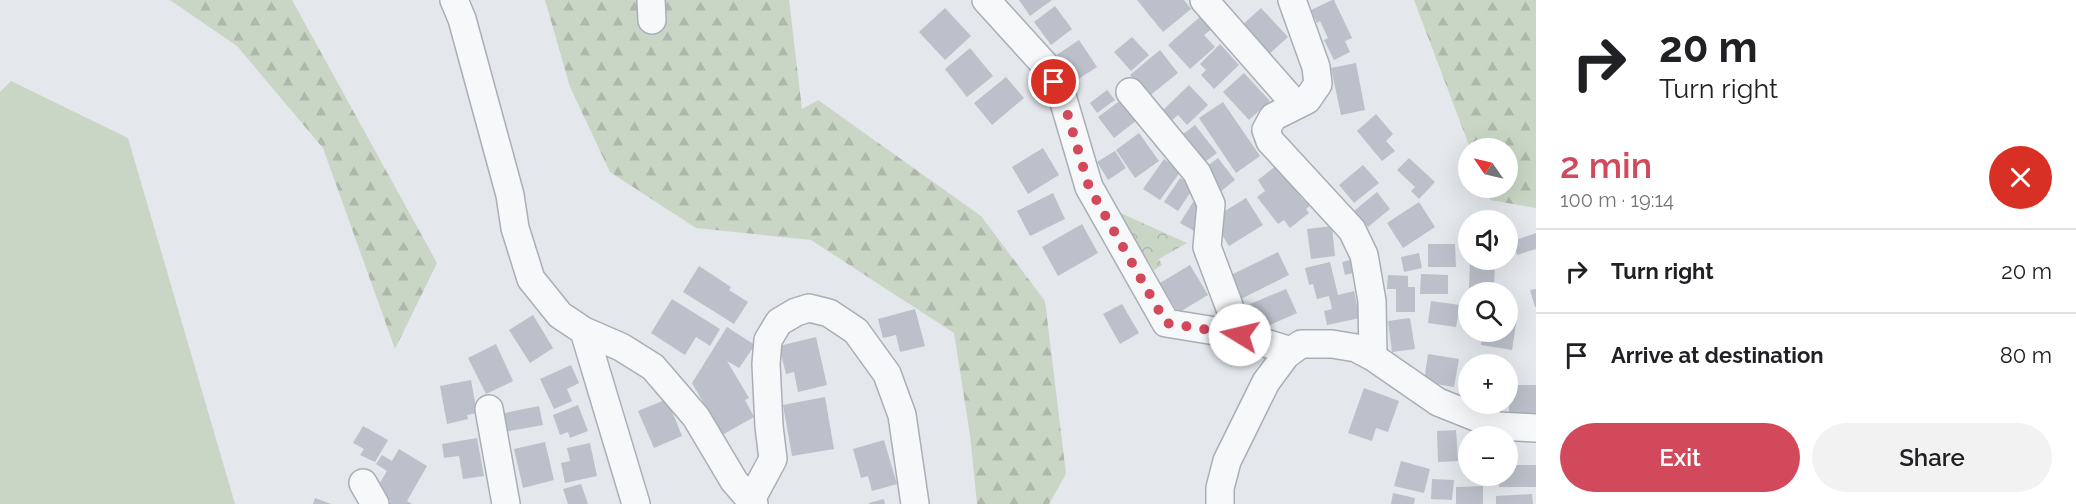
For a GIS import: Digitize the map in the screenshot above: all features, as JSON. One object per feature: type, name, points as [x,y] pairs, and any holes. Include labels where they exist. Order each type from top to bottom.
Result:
[{"type":"street","points":[[454,0],[462,19],[510,195],[515,228],[531,279],[561,315],[584,331],[621,347],[653,367],[696,417],[734,481],[753,502],[773,459],[768,426],[766,364],[768,340],[779,322],[796,312],[809,308],[830,314],[856,331],[887,374],[902,415],[915,504]]},
{"type":"street","points":[[986,0],[1045,65],[1063,99],[1089,187],[1166,323],[1240,335],[1291,351]]},
{"type":"street","points":[[1204,0],[1296,105]]},
{"type":"street","points":[[1292,0],[1316,67],[1318,84],[1307,99],[1273,117],[1266,130],[1270,141],[1352,230],[1364,255],[1372,301],[1372,357]]},
{"type":"street","points":[[1130,92],[1197,173],[1207,194],[1211,204],[1207,247],[1240,335]]},
{"type":"street","points":[[584,331],[636,504]]},
{"type":"street","points":[[1220,504],[1220,488],[1227,461],[1266,382],[1286,355],[1301,344],[1332,344],[1356,348],[1438,402],[1498,426],[1536,428]]},
{"type":"street","points":[[489,409],[506,504]]},
{"type":"green space","points":[[170,0],[292,0],[437,263],[395,349],[323,148],[237,46]]},
{"type":"green space","points":[[545,0],[789,0],[802,109],[818,100],[981,216],[1045,301],[1066,474],[1049,504],[977,504],[970,435],[954,333],[811,240],[696,228],[610,172],[570,87]]},
{"type":"green space","points":[[1414,0],[1536,0],[1536,208],[1489,198],[1518,198],[1518,138],[1466,138]]},
{"type":"green space","points":[[11,81],[128,138],[235,504],[0,504],[0,92]]},
{"type":"green space","points":[[1116,211],[1187,243],[1159,259],[1162,265],[1154,270]]},
{"type":"building","points":[[1019,0],[1052,0],[1030,16]]},
{"type":"building","points":[[1137,0],[1184,0],[1191,9],[1163,32]]},
{"type":"building","points":[[1332,0],[1352,38],[1345,41],[1350,52],[1334,60],[1324,40],[1328,38],[1320,21],[1317,23],[1311,10]]},
{"type":"building","points":[[1055,6],[1072,29],[1051,45],[1034,22]]},
{"type":"building","points":[[945,8],[971,36],[945,60],[919,32]]},
{"type":"building","points":[[1261,8],[1288,37],[1266,57],[1239,28]]},
{"type":"building","points":[[1202,15],[1213,28],[1204,35],[1215,47],[1190,69],[1168,45]]},
{"type":"building","points":[[1132,37],[1149,55],[1131,71],[1114,52]]},
{"type":"building","points":[[1079,40],[1097,67],[1069,85],[1052,58]]},
{"type":"building","points":[[1220,44],[1239,65],[1214,89],[1201,75],[1206,70],[1200,64]]},
{"type":"building","points":[[970,48],[993,76],[967,97],[945,69]]},
{"type":"building","points":[[1160,50],[1178,73],[1148,97],[1130,75]]},
{"type":"building","points":[[1356,63],[1365,110],[1341,115],[1331,68]]},
{"type":"building","points":[[1244,73],[1270,101],[1249,120],[1223,92]]},
{"type":"building","points":[[1006,77],[1024,98],[992,125],[974,103]]},
{"type":"building","points":[[1189,85],[1208,105],[1187,125],[1178,115],[1170,122],[1161,112]]},
{"type":"building","points":[[1107,90],[1115,100],[1097,113],[1090,103]]},
{"type":"building","points":[[1121,100],[1137,120],[1114,138],[1098,117]]},
{"type":"building","points":[[1223,102],[1260,156],[1236,173],[1199,118]]},
{"type":"building","points":[[1376,114],[1393,134],[1386,141],[1395,151],[1382,161],[1357,131]]},
{"type":"building","points":[[1195,125],[1217,153],[1199,166],[1178,138]]},
{"type":"building","points":[[1139,133],[1159,161],[1135,178],[1116,150]]},
{"type":"building","points":[[1043,148],[1059,175],[1028,194],[1012,167]]},
{"type":"building","points":[[1115,151],[1126,168],[1108,180],[1097,162]]},
{"type":"building","points":[[1218,158],[1235,180],[1220,192],[1202,170]]},
{"type":"building","points":[[1409,158],[1435,182],[1419,199],[1411,191],[1415,187],[1397,170]]},
{"type":"building","points":[[1164,159],[1181,171],[1160,200],[1143,189]]},
{"type":"building","points":[[1277,165],[1303,200],[1307,196],[1313,203],[1306,209],[1309,213],[1290,228],[1284,220],[1278,224],[1257,197],[1265,191],[1258,180]]},
{"type":"building","points":[[1363,165],[1379,183],[1354,203],[1339,185]]},
{"type":"building","points":[[1180,178],[1194,187],[1178,211],[1164,202]]},
{"type":"building","points":[[1377,192],[1390,209],[1368,227],[1354,211]]},
{"type":"building","points":[[1053,193],[1065,219],[1030,236],[1017,211]]},
{"type":"building","points":[[1246,198],[1263,225],[1229,246],[1212,219]]},
{"type":"building","points":[[1193,202],[1207,211],[1194,231],[1180,223]]},
{"type":"building","points":[[1419,202],[1435,227],[1403,248],[1387,223]]},
{"type":"building","points":[[1082,224],[1098,253],[1058,276],[1042,247]]},
{"type":"building","points":[[1332,226],[1335,256],[1311,259],[1307,229]]},
{"type":"building","points":[[1536,233],[1536,249],[1518,255],[1518,239]]},
{"type":"building","points":[[1428,244],[1455,244],[1456,267],[1428,267]]},
{"type":"building","points":[[1278,252],[1289,275],[1239,300],[1227,277]]},
{"type":"building","points":[[1419,253],[1422,268],[1404,272],[1401,257]]},
{"type":"building","points":[[1353,259],[1357,272],[1345,275],[1342,262]]},
{"type":"building","points":[[1330,262],[1338,295],[1354,291],[1360,318],[1327,325],[1324,311],[1332,309],[1329,296],[1317,299],[1313,284],[1309,285],[1305,268]]},
{"type":"building","points":[[1190,265],[1208,295],[1178,313],[1160,283]]},
{"type":"building","points":[[699,266],[731,287],[729,290],[748,302],[734,324],[683,292]]},
{"type":"building","points":[[1470,270],[1495,270],[1494,282],[1469,282]]},
{"type":"building","points":[[1421,274],[1448,275],[1448,294],[1420,294]]},
{"type":"building","points":[[1388,275],[1408,276],[1408,287],[1415,287],[1415,312],[1396,312],[1396,289],[1387,289]]},
{"type":"building","points":[[1286,289],[1297,313],[1261,329],[1250,304]]},
{"type":"building","points":[[1536,289],[1536,307],[1535,307],[1530,290]]},
{"type":"building","points":[[672,299],[720,329],[710,346],[696,337],[685,355],[651,333]]},
{"type":"building","points":[[1431,301],[1458,305],[1456,327],[1428,323]]},
{"type":"building","points":[[1122,304],[1139,333],[1120,344],[1103,314]]},
{"type":"building","points":[[915,309],[925,346],[900,352],[896,335],[883,338],[878,319]]},
{"type":"building","points":[[533,315],[553,348],[530,363],[509,330]]},
{"type":"building","points":[[1410,318],[1415,349],[1392,352],[1388,321]]},
{"type":"building","points":[[727,327],[755,345],[739,368],[727,361],[749,398],[745,400],[754,417],[722,435],[692,383]]},
{"type":"building","points":[[816,337],[827,385],[798,392],[794,372],[786,374],[779,346]]},
{"type":"building","points":[[1481,342],[1513,342],[1512,350],[1481,345]]},
{"type":"building","points":[[496,344],[513,381],[486,394],[468,358]]},
{"type":"building","points":[[1428,354],[1458,359],[1454,387],[1424,382]]},
{"type":"building","points":[[571,365],[579,383],[567,389],[572,401],[554,409],[540,379]]},
{"type":"building","points":[[471,380],[477,413],[467,415],[468,419],[447,424],[440,386]]},
{"type":"building","points":[[1518,385],[1536,385],[1536,413],[1518,413]]},
{"type":"building","points":[[1364,388],[1399,401],[1388,432],[1376,428],[1372,441],[1348,433]]},
{"type":"building","points":[[825,397],[834,449],[792,456],[783,405]]},
{"type":"building","points":[[667,399],[682,436],[654,448],[638,411]]},
{"type":"building","points":[[578,405],[588,431],[570,438],[568,432],[560,435],[553,415]]},
{"type":"building","points":[[539,406],[543,425],[504,432],[500,414]]},
{"type":"building","points":[[363,426],[388,440],[375,462],[360,455],[364,449],[353,443]]},
{"type":"building","points":[[1456,430],[1458,461],[1438,462],[1437,431]]},
{"type":"building","points":[[477,438],[484,476],[463,479],[459,456],[444,458],[442,444]]},
{"type":"building","points":[[884,440],[897,484],[872,491],[868,476],[861,478],[853,449]]},
{"type":"building","points":[[545,442],[554,480],[523,488],[514,449]]},
{"type":"building","points":[[590,443],[597,476],[565,483],[561,463],[570,461],[567,448]]},
{"type":"building","points":[[399,449],[427,466],[407,501],[412,504],[389,504],[391,501],[375,491],[387,471],[376,464],[382,455],[392,461]]},
{"type":"building","points":[[1401,461],[1430,469],[1424,493],[1394,486]]},
{"type":"building","points":[[1518,465],[1536,465],[1536,487],[1499,487],[1518,486]]},
{"type":"building","points":[[1432,479],[1454,480],[1452,500],[1431,499]]},
{"type":"building","points":[[581,484],[588,504],[568,504],[563,489]]},
{"type":"building","points":[[1483,486],[1483,504],[1456,504],[1456,487]]},
{"type":"building","points":[[1393,493],[1415,498],[1414,504],[1391,504]]},
{"type":"building","points":[[1532,494],[1533,504],[1496,504],[1496,496]]},
{"type":"building","points":[[315,498],[331,504],[313,504]]},
{"type":"building","points":[[884,499],[885,504],[869,504],[869,503]]},
{"type":"route","points":[[1054,82],[1063,99],[1089,187],[1166,323],[1240,335]]}]
